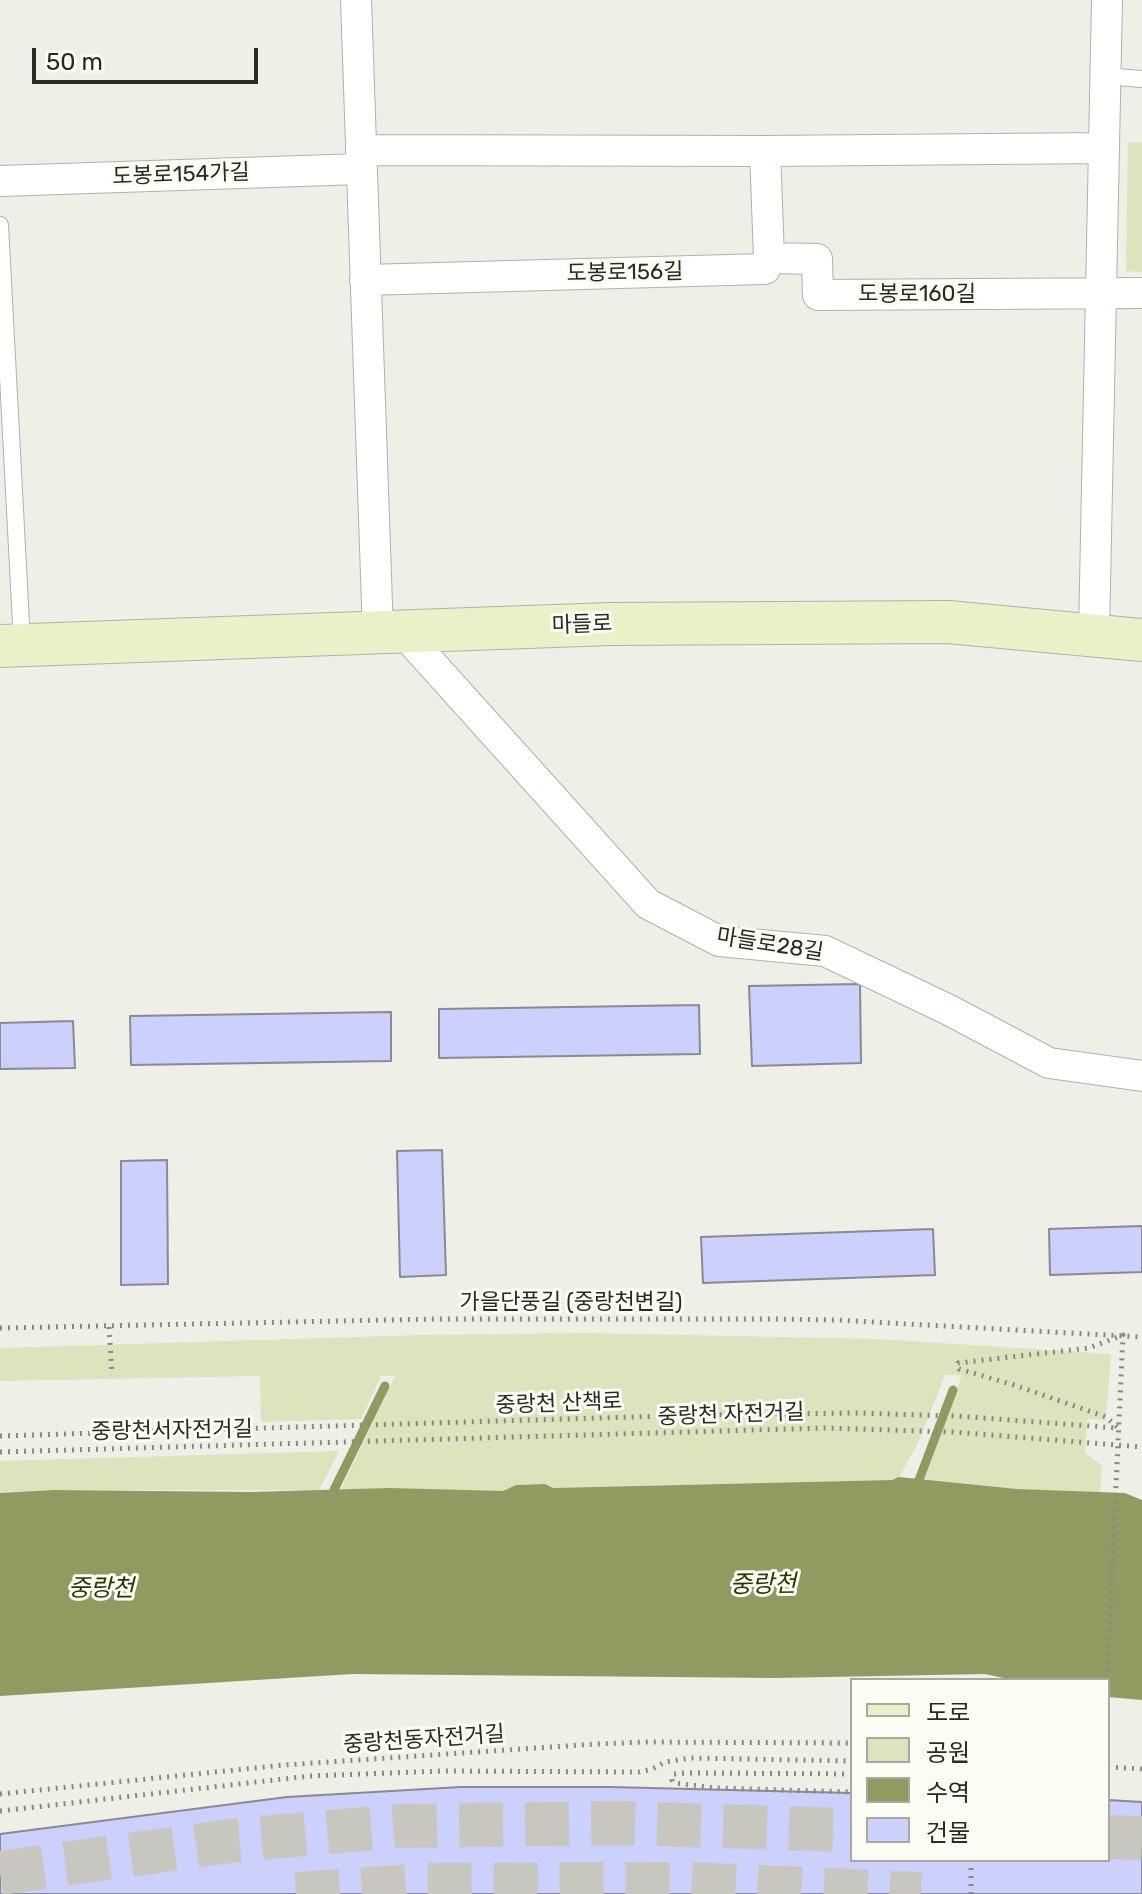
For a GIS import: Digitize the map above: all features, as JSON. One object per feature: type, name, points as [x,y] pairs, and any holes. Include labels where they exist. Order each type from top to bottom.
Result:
[{"type":"street","points":[[356,0],[365,280],[391,633]]},
{"type":"street","points":[[1094,634],[1107,0]]},
{"type":"street","points":[[361,160],[765,151],[1104,148]]},
{"type":"street","points":[[765,151],[769,258]]},
{"type":"street","name":"도봉로154가길","points":[[0,181],[361,160]]},
{"type":"street","name":"도봉로160길","points":[[769,258],[817,259],[818,295],[1101,293]]},
{"type":"street","name":"도봉로156길","points":[[365,280],[765,269],[769,258]]},
{"type":"street","points":[[1101,293],[1142,293]]},
{"type":"street","name":"마들로","points":[[11,646],[610,624],[948,622],[1142,640]]},
{"type":"street","name":"마들로28길","points":[[391,633],[648,904],[719,941],[825,951],[949,1010],[1049,1063],[1142,1076]]},
{"type":"lane","points":[[1106,76],[1142,79]]},
{"type":"lane","name":"마들로","points":[[0,225],[11,646]]},
{"type":"path","name":"가을단풍길 (중랑천변길)","points":[[0,1328],[436,1319],[805,1319],[1142,1337]]},
{"type":"path","points":[[109,1327],[112,1375]]},
{"type":"path","points":[[1107,1678],[1123,1335],[1089,1348],[958,1363],[959,1369],[1106,1417],[1118,1428]]},
{"type":"path","name":"중랑천 산책로","points":[[0,1436],[698,1415],[925,1415],[1118,1428]]},
{"type":"path","name":"중랑천 자전거길","points":[[345,1443],[824,1428],[953,1432],[1117,1446]]},
{"type":"path","name":"중랑천서자전거길","points":[[0,1452],[345,1443]]},
{"type":"path","points":[[1117,1446],[1142,1447]]},
{"type":"path","name":"중랑천동자전거길","points":[[0,1794],[284,1765],[596,1744],[850,1743]]},
{"type":"path","points":[[0,1811],[326,1775],[442,1771],[639,1772],[665,1762],[690,1758],[850,1761]]},
{"type":"path","points":[[1110,1767],[1142,1769]]},
{"type":"path","points":[[850,1774],[686,1773],[674,1774],[672,1780],[677,1784],[716,1788],[850,1792]]},
{"type":"path","points":[[971,1862],[971,1894]]},
{"type":"green space","points":[[1128,142],[1142,143],[1142,272],[1126,271]]},
{"type":"green space","points":[[589,1333],[878,1339],[1111,1354],[1106,1420],[1087,1419],[1085,1453],[1102,1466],[1100,1493],[1017,1489],[925,1479],[962,1375],[945,1375],[919,1441],[899,1477],[892,1480],[553,1488],[545,1484],[516,1485],[503,1491],[341,1489],[395,1376],[381,1376],[361,1419],[261,1422],[260,1376],[0,1381],[0,1348]]},
{"type":"green space","points":[[339,1451],[319,1490],[53,1490],[0,1493],[0,1461]]},
{"type":"water","name":"중랑천","points":[[899,1477],[1017,1489],[1125,1493],[1142,1500],[1142,1700],[1110,1697],[1110,1678],[1004,1678],[985,1674],[775,1678],[352,1674],[0,1696],[0,1493],[389,1488],[503,1491],[516,1485],[545,1484],[553,1488],[892,1480]]},
{"type":"building","points":[[860,984],[861,1063],[752,1066],[749,986]]},
{"type":"building","points":[[699,1005],[700,1054],[439,1058],[439,1009]]},
{"type":"building","points":[[391,1012],[391,1061],[131,1065],[130,1016]]},
{"type":"building","points":[[73,1021],[75,1068],[0,1069],[0,1023]]},
{"type":"building","points":[[442,1150],[446,1275],[400,1277],[397,1151]]},
{"type":"building","points":[[167,1160],[168,1284],[121,1285],[121,1161]]},
{"type":"building","points":[[1142,1226],[1142,1272],[1050,1275],[1049,1229]]},
{"type":"building","points":[[933,1229],[935,1275],[703,1283],[701,1237]]},
{"type":"building","points":[[461,1787],[850,1793],[850,1862],[1110,1862],[1110,1800],[1142,1802],[1142,1894],[0,1894],[0,1834],[287,1797]]},
{"type":"waterway","points":[[330,1498],[385,1386]]},
{"type":"waterway","points":[[916,1488],[953,1390]]},
{"type":"tunnel","points":[[0,1873],[237,1840],[398,1826],[615,1823],[850,1830]]},
{"type":"tunnel","points":[[1110,1837],[1142,1838]]},
{"type":"tunnel","points":[[296,1894],[426,1885],[689,1884],[921,1894]]}]
